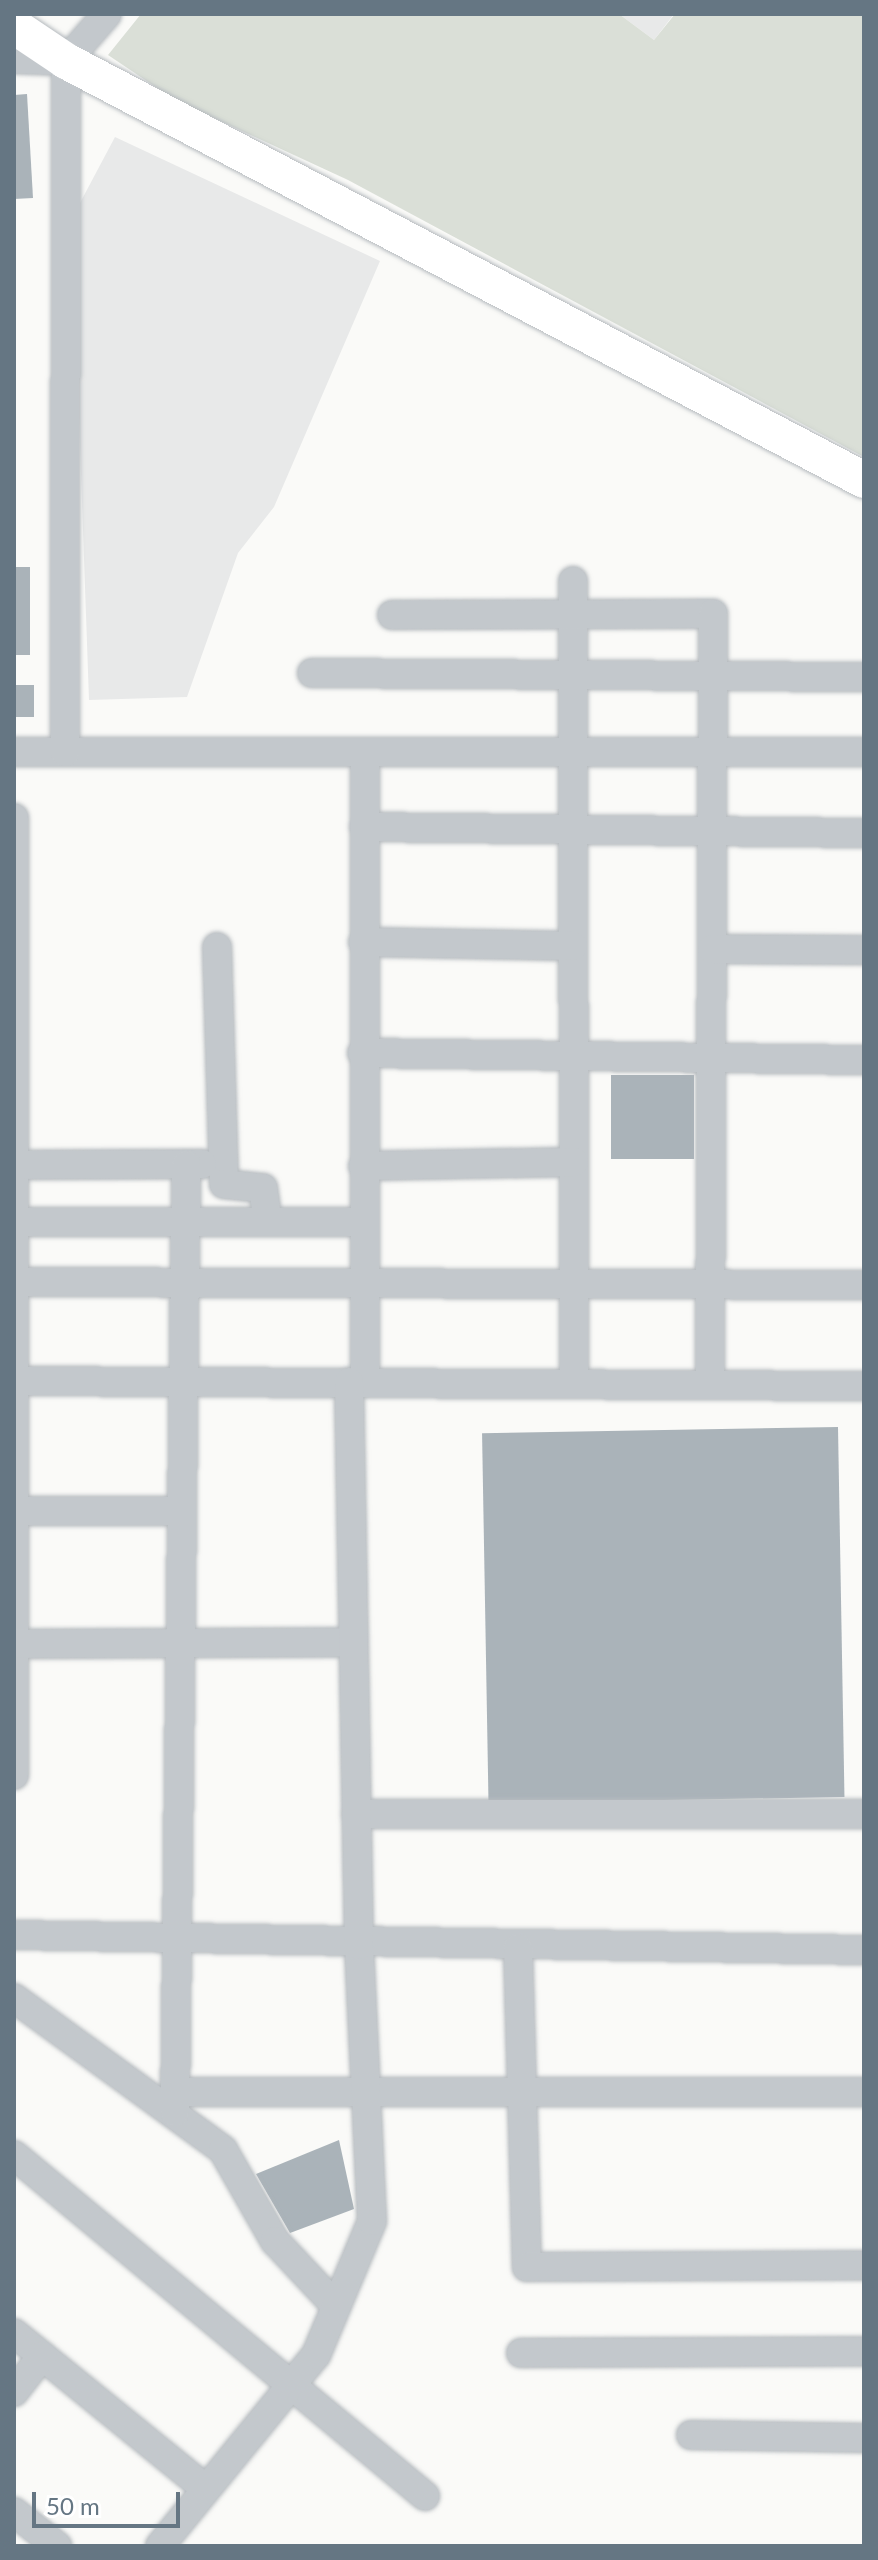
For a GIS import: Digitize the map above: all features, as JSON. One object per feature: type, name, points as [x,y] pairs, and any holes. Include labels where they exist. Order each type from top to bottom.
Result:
[{"type":"main road","points":[[14,26],[66,61],[864,480]]},
{"type":"street","points":[[65,752],[66,61],[107,14]]},
{"type":"street","points":[[14,59],[66,61]]},
{"type":"street","points":[[573,581],[574,1384]]},
{"type":"street","points":[[392,615],[573,617],[713,614],[710,1385]]},
{"type":"street","points":[[312,673],[573,679],[864,677]]},
{"type":"street","points":[[14,752],[864,752]]},
{"type":"street","points":[[160,2546],[325,2341],[334,2304],[372,2221],[359,1945],[353,1642],[357,1382],[364,1281],[362,1053],[365,752]]},
{"type":"street","points":[[14,818],[17,1165],[14,1775]]},
{"type":"street","points":[[364,827],[864,833]]},
{"type":"street","points":[[363,942],[573,946]]},
{"type":"street","points":[[217,947],[223,1164],[227,1188],[263,1188],[268,1222]]},
{"type":"street","points":[[712,949],[864,950]]},
{"type":"street","points":[[362,1053],[864,1060]]},
{"type":"street","points":[[363,1166],[574,1162]]},
{"type":"street","points":[[17,1165],[223,1164]]},
{"type":"street","points":[[176,2102],[182,1942],[181,1381],[186,1165]]},
{"type":"street","points":[[16,1222],[363,1222]]},
{"type":"street","points":[[16,1282],[864,1285]]},
{"type":"street","points":[[17,1381],[864,1386]]},
{"type":"street","points":[[16,1511],[182,1511]]},
{"type":"street","points":[[15,1644],[353,1642]]},
{"type":"street","points":[[356,1814],[864,1814]]},
{"type":"street","points":[[14,1935],[182,1942],[518,1948],[864,1950]]},
{"type":"street","points":[[518,1948],[527,2267],[864,2265]]},
{"type":"street","points":[[14,1998],[176,2102],[223,2150],[275,2241],[334,2304]]},
{"type":"street","points":[[176,2102],[364,2094],[864,2092]]},
{"type":"street","points":[[14,2155],[425,2496]]},
{"type":"street","points":[[14,2333],[205,2488]]},
{"type":"street","points":[[521,2353],[864,2351]]},
{"type":"street","points":[[14,2392],[42,2356]]},
{"type":"street","points":[[691,2435],[864,2438]]},
{"type":"street","points":[[14,2512],[57,2546]]},
{"type":"shaded area","points":[[141,14],[619,14],[654,40],[675,14],[864,14],[864,457],[348,180],[175,100],[108,55]]},
{"type":"shaded area","points":[[619,14],[674,14],[654,40]]},
{"type":"shaded area","points":[[115,137],[380,261],[274,507],[238,553],[187,697],[89,700],[72,218]]},
{"type":"building","points":[[27,94],[33,198],[14,199],[14,95]]},
{"type":"building","points":[[14,567],[30,567],[30,655],[14,655]]},
{"type":"building","points":[[14,685],[34,685],[34,717],[14,717]]},
{"type":"building","points":[[611,1075],[694,1075],[694,1159],[611,1159]]},
{"type":"building","points":[[838,1427],[844,1797],[489,1803],[482,1433]]},
{"type":"building","points":[[339,2140],[354,2209],[290,2233],[256,2174]]}]
